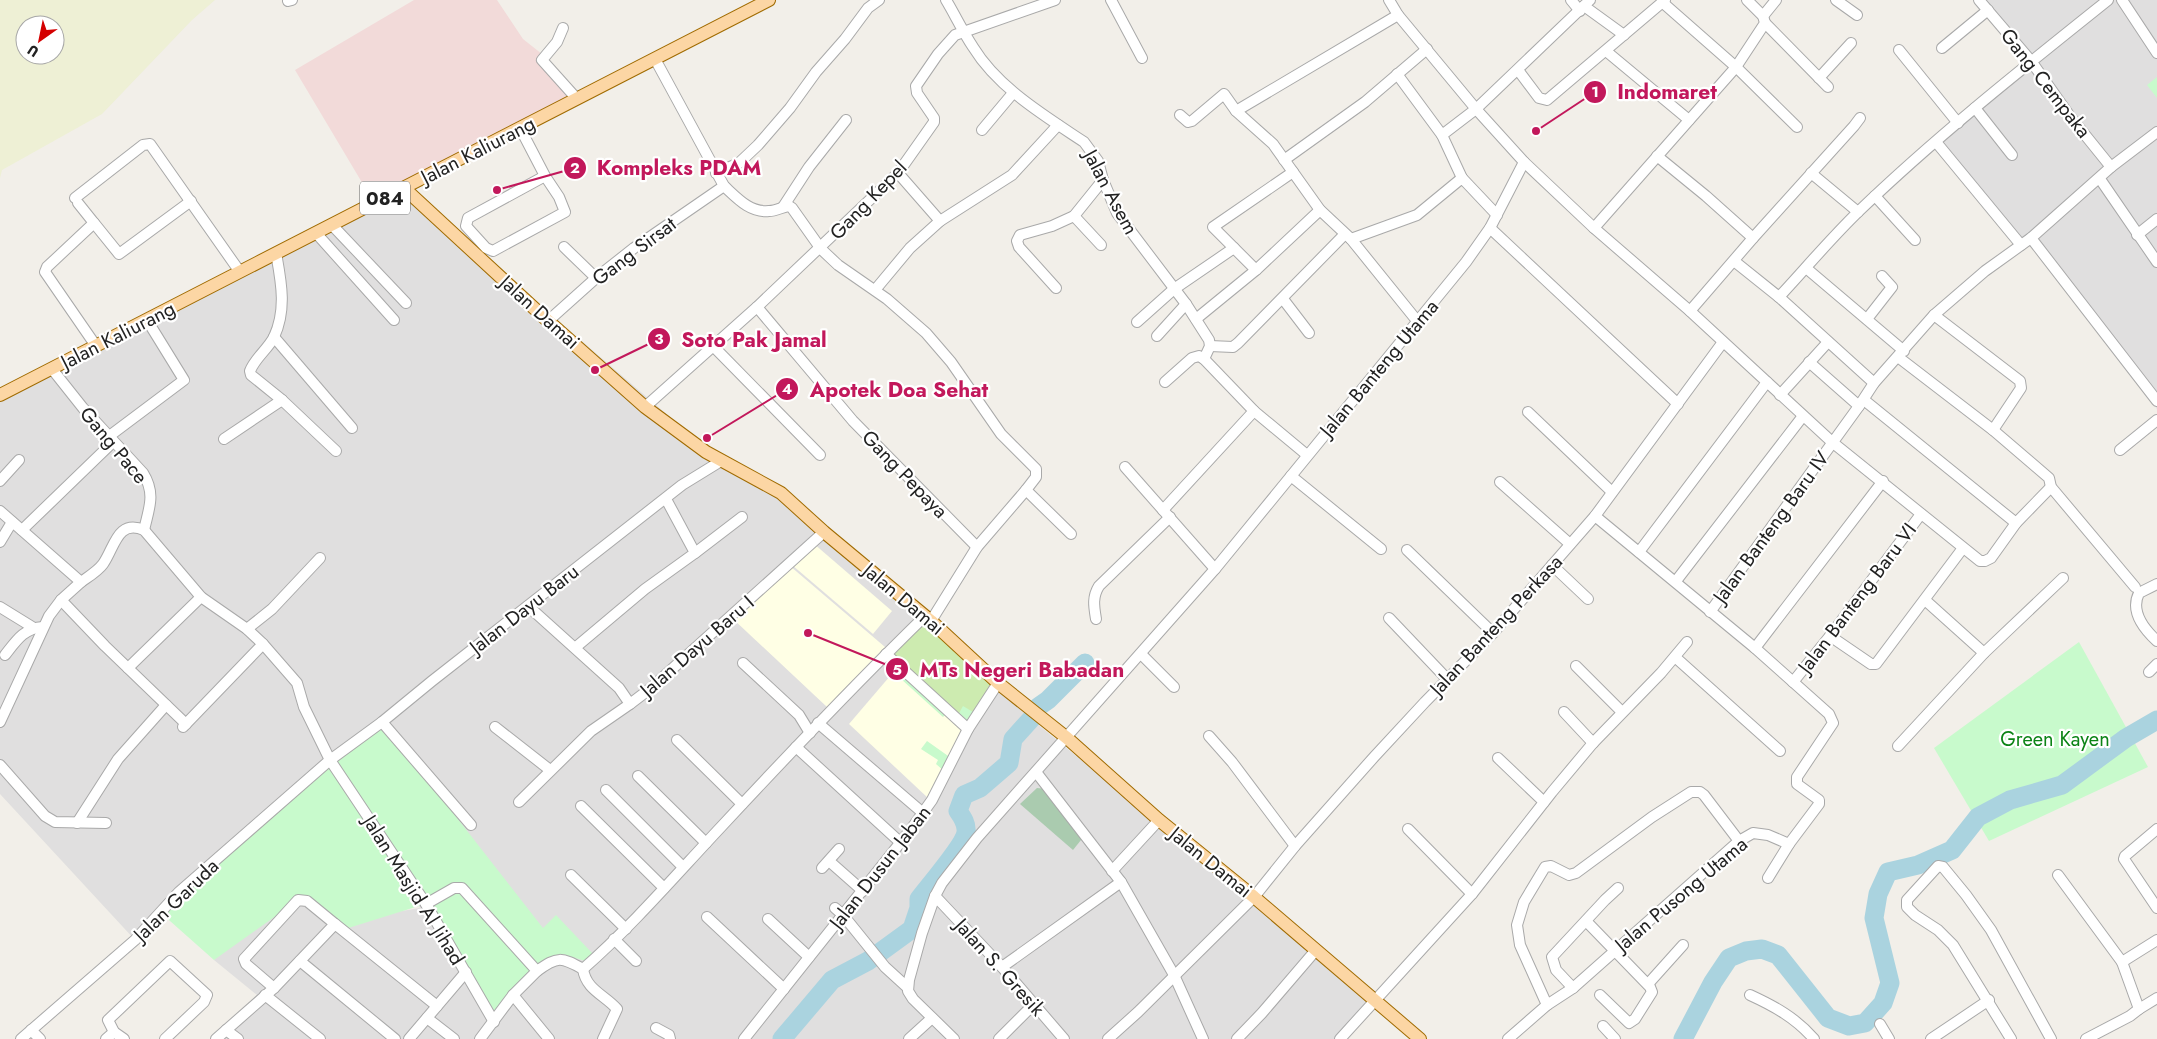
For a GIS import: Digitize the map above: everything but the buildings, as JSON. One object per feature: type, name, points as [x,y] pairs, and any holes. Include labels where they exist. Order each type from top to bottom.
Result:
[{"type":"main road","name":"Jalan Kaliurang","points":[[0,395],[769,0]]},
{"type":"main road","name":"Jalan Damai","points":[[404,188],[548,321],[645,407],[695,445],[720,461],[781,494],[928,619],[998,683],[1067,738],[1159,820],[1254,897],[1420,1039]]},
{"type":"street","points":[[716,172],[739,163],[758,146],[868,8],[879,0]]},
{"type":"street","name":"Jalan Asem","points":[[946,0],[973,48],[1013,93],[1084,142],[1098,162],[1117,213],[1186,304],[1209,340],[1210,346]]},
{"type":"street","points":[[965,32],[1055,0]]},
{"type":"street","points":[[1111,0],[1142,58]]},
{"type":"street","points":[[1389,0],[1398,15],[1476,110],[1524,162],[1594,228],[1690,311],[1832,442],[1883,481],[1980,561],[1991,558],[2016,523],[2050,487]]},
{"type":"street","points":[[1571,0],[1585,6],[1624,35]]},
{"type":"street","points":[[1747,0],[1828,86]]},
{"type":"street","points":[[1594,228],[1736,67],[1776,0]]},
{"type":"street","points":[[1836,0],[1857,15]]},
{"type":"street","name":"Gang Cempaka","points":[[1979,0],[2031,61],[2069,115],[2112,167]]},
{"type":"street","points":[[1779,297],[1875,196],[1975,108],[2108,0]]},
{"type":"street","points":[[2122,0],[2157,53]]},
{"type":"street","points":[[1518,70],[1539,98],[1547,100],[1663,1],[1736,67],[1797,127]]},
{"type":"street","points":[[1442,135],[1476,110],[1585,6]]},
{"type":"street","points":[[1942,48],[1988,10]]},
{"type":"street","points":[[1236,111],[1398,15]]},
{"type":"street","points":[[563,28],[556,42],[542,60],[577,98]]},
{"type":"street","name":"Gang Kepel","points":[[645,407],[821,249],[898,173],[934,122],[934,118],[917,93],[916,86],[938,54],[955,36],[965,32]]},
{"type":"street","points":[[1820,78],[1851,43]]},
{"type":"street","points":[[1284,160],[1365,102],[1426,49]]},
{"type":"street","points":[[1899,50],[1958,123]]},
{"type":"street","points":[[1606,51],[1689,120]]},
{"type":"street","points":[[583,969],[626,929],[818,723],[886,654],[928,619],[977,547],[1036,477],[1034,466],[1001,434],[952,362],[926,333],[875,290],[838,265],[821,249],[792,208],[783,207],[763,212],[752,209],[739,201],[724,186],[655,59]]},
{"type":"street","points":[[1397,74],[1442,135],[1462,178],[1497,215]]},
{"type":"street","points":[[982,130],[1013,93]]},
{"type":"street","points":[[1180,115],[1188,122],[1192,121],[1224,94],[1236,111],[1273,144],[1320,210],[1348,236],[1418,322]]},
{"type":"street","points":[[1975,108],[2012,155]]},
{"type":"street","points":[[1690,311],[1860,118]]},
{"type":"street","points":[[783,207],[809,167],[846,120]]},
{"type":"street","points":[[875,290],[910,248],[940,221],[1012,175],[1058,125]]},
{"type":"street","points":[[520,128],[545,176],[564,206],[564,213],[493,251],[486,248],[466,226],[468,218],[545,176]]},
{"type":"street","name":"Jalan Banteng Baru IV","points":[[1710,612],[1874,383],[1934,314],[1985,271],[2031,238],[2112,167],[2157,132]]},
{"type":"street","points":[[1936,142],[2021,245]]},
{"type":"street","points":[[192,201],[118,254],[77,201],[146,143],[155,149],[192,201],[240,272]]},
{"type":"street","points":[[1657,156],[1753,238]]},
{"type":"street","name":"Jalan Banteng Utama","points":[[908,988],[922,933],[935,896],[942,883],[977,838],[1215,569],[1418,322],[1490,228],[1524,162]]},
{"type":"street","points":[[1256,270],[1213,228],[1293,172]]},
{"type":"street","points":[[898,173],[940,221]]},
{"type":"street","points":[[1811,173],[1858,212]]},
{"type":"street","points":[[1056,288],[1019,246],[1017,241],[1020,235],[1052,226],[1074,216],[1102,177]]},
{"type":"street","points":[[1204,359],[1210,346],[1233,347],[1348,236],[1417,215],[1462,178]]},
{"type":"street","points":[[2100,179],[2157,262]]},
{"type":"street","name":"Gang Sirsat","points":[[548,321],[596,278],[642,242],[724,186]]},
{"type":"street","points":[[1875,196],[1915,240]]},
{"type":"street","points":[[1196,319],[1256,270],[1320,210]]},
{"type":"street","points":[[1074,216],[1101,245]]},
{"type":"street","points":[[2137,235],[2157,219]]},
{"type":"street","points":[[94,223],[72,242],[47,267],[45,272],[96,346]]},
{"type":"street","points":[[332,224],[406,303]]},
{"type":"street","points":[[1490,228],[1678,404]]},
{"type":"street","points":[[316,233],[394,320]]},
{"type":"street","points":[[2031,238],[2157,401]]},
{"type":"street","points":[[564,247],[596,278]]},
{"type":"street","points":[[1137,322],[1174,289],[1234,248]]},
{"type":"street","points":[[276,253],[283,300],[274,337],[250,369],[250,374],[282,400],[336,451]]},
{"type":"street","points":[[1734,261],[1779,297],[1874,383]]},
{"type":"street","points":[[1806,268],[1867,319],[1901,354],[2049,478],[2050,487],[2135,587]]},
{"type":"street","points":[[1867,319],[1892,287],[1882,276]]},
{"type":"street","points":[[1282,299],[1309,333]]},
{"type":"street","points":[[1157,336],[1186,304]]},
{"type":"street","name":"Gang Pepaya","points":[[757,307],[854,421],[977,547]]},
{"type":"street","points":[[1934,314],[2020,381],[2021,388],[1993,430]]},
{"type":"street","points":[[22,530],[110,439],[154,401],[183,382],[184,378],[147,320]]},
{"type":"street","points":[[274,337],[352,428]]},
{"type":"street","name":"Jalan Banteng Perkasa","points":[[1108,1039],[1138,1012],[1254,897],[1295,846],[1395,734],[1493,633],[1595,516],[1723,342]]},
{"type":"street","points":[[1780,395],[1828,342]]},
{"type":"street","points":[[713,346],[820,455]]},
{"type":"street","points":[[1164,382],[1192,358],[1199,356],[1254,410],[1307,455]]},
{"type":"street","points":[[1809,362],[2016,523]]},
{"type":"street","name":"Gang Pace","points":[[52,369],[110,439],[143,473],[150,487],[151,499],[144,530]]},
{"type":"street","points":[[1639,552],[1767,382]]},
{"type":"street","points":[[224,439],[282,400]]},
{"type":"street","points":[[1096,619],[1093,606],[1098,586],[1166,514],[1254,410]]},
{"type":"street","points":[[1528,412],[1612,492]]},
{"type":"street","points":[[1676,581],[1803,416]]},
{"type":"street","points":[[2120,450],[2157,420]]},
{"type":"street","points":[[0,481],[20,460]]},
{"type":"street","name":"Jalan Dayu Baru","points":[[330,760],[382,722],[682,485],[720,461]]},
{"type":"street","points":[[1125,467],[1215,569]]},
{"type":"street","points":[[1291,476],[1381,549]]},
{"type":"street","points":[[1755,648],[1883,481]]},
{"type":"street","points":[[1500,482],[1570,544]]},
{"type":"street","points":[[1026,490],[1071,534]]},
{"type":"street","points":[[666,499],[695,553]]},
{"type":"street","points":[[0,512],[81,582]]},
{"type":"street","name":"Jalan Banteng Baru VI","points":[[1793,682],[1830,636],[1921,514]]},
{"type":"street","points":[[1595,516],[1676,581],[1829,714],[1833,723],[1797,777],[1797,784],[1819,800],[1819,804],[1789,844],[1768,878]]},
{"type":"street","points":[[576,647],[645,589],[742,517]]},
{"type":"street","points":[[0,542],[12,522]]},
{"type":"street","points":[[0,722],[38,627],[61,600],[103,564],[122,531],[130,527],[144,530]]},
{"type":"street","name":"Jalan Masjid Al Jihad","points":[[144,530],[201,597],[248,629],[264,644],[298,683],[304,707],[330,760],[426,904],[494,1022]]},
{"type":"street","name":"Jalan Dayu Baru I","points":[[528,606],[620,688],[630,704],[651,688],[824,532]]},
{"type":"street","points":[[1830,636],[1871,664],[1876,664],[1963,548]]},
{"type":"street","points":[[1407,550],[1493,633]]},
{"type":"street","points":[[248,629],[272,610],[320,558]]},
{"type":"street","points":[[1552,565],[1588,599]]},
{"type":"street","points":[[1898,746],[1984,653],[2062,578]]},
{"type":"street","points":[[2157,584],[2139,593],[2136,603],[2137,614],[2141,622],[2157,641]]},
{"type":"street","points":[[128,668],[201,597]]},
{"type":"street","points":[[61,600],[185,726],[264,644]]},
{"type":"street","points":[[1925,600],[1984,653]]},
{"type":"street","points":[[0,607],[38,627]]},
{"type":"street","points":[[1389,618],[1448,680]]},
{"type":"street","points":[[5,655],[21,634],[38,627]]},
{"type":"street","points":[[1340,1039],[1472,894],[1593,743],[1687,642]]},
{"type":"street","points":[[886,654],[968,729]]},
{"type":"street","points":[[1141,654],[1174,687]]},
{"type":"street","points":[[1675,656],[1780,752]]},
{"type":"street","points":[[743,663],[799,715],[810,733]]},
{"type":"street","points":[[2149,672],[2157,664]]},
{"type":"street","points":[[1576,666],[1622,712]]},
{"type":"street","name":"Jalan Dusun Jaban","points":[[744,1039],[809,957],[840,912],[923,813],[968,729],[998,683]]},
{"type":"street","points":[[519,802],[591,731],[630,704]]},
{"type":"street","points":[[77,823],[118,759],[166,705]]},
{"type":"street","points":[[1564,712],[1593,743]]},
{"type":"street","points":[[382,722],[471,825]]},
{"type":"street","points":[[818,723],[923,813]]},
{"type":"street","points":[[494,727],[550,770]]},
{"type":"street","points":[[1209,736],[1232,762],[1295,846]]},
{"type":"street","points":[[677,740],[742,804]]},
{"type":"street","points":[[796,747],[900,841]]},
{"type":"street","points":[[1498,758],[1544,802]]},
{"type":"street","name":"Jalan Garuda","points":[[21,1039],[136,940],[179,892],[330,760]]},
{"type":"street","points":[[0,765],[49,819],[55,822],[106,823]]},
{"type":"street","points":[[1036,772],[1121,882],[1174,975],[1203,1039]]},
{"type":"street","points":[[638,776],[706,842]]},
{"type":"street","points":[[606,790],[683,867]]},
{"type":"street","points":[[1547,1005],[1520,945],[1517,926],[1524,902],[1545,867],[1551,866],[1569,875],[1576,873],[1652,817],[1691,792],[1704,794],[1739,841]]},
{"type":"street","points":[[581,806],[664,888]]},
{"type":"street","points":[[1112,871],[1159,820]]},
{"type":"street","points":[[1408,829],[1472,894]]},
{"type":"street","points":[[2157,830],[2125,856],[2124,859],[2157,908]]},
{"type":"street","name":"Jalan Pusong Utama","points":[[1508,1039],[1547,1005],[1573,988],[1739,841],[1753,833],[1768,835],[1789,844]]},
{"type":"street","points":[[839,849],[826,864],[861,889]]},
{"type":"street","points":[[2012,1039],[1953,944],[1946,936],[1915,915],[1907,907],[1907,900],[1938,866],[1943,867],[1966,894],[1991,930],[2051,1039]]},
{"type":"street","points":[[572,875],[626,929]]},
{"type":"street","points":[[2058,875],[2122,962],[2139,1009]]},
{"type":"street","points":[[1002,967],[1121,882]]},
{"type":"street","points":[[426,904],[454,888],[462,888],[537,971]]},
{"type":"street","points":[[1573,988],[1556,970],[1552,957],[1618,888]]},
{"type":"street","name":"Jalan S. Gresik","points":[[935,896],[1002,967],[1064,1039]]},
{"type":"street","points":[[274,988],[246,964],[244,959],[298,900],[306,901],[437,1006]]},
{"type":"street","points":[[840,912],[885,967],[908,988],[913,999],[954,1039]]},
{"type":"street","points":[[706,917],[784,989]]},
{"type":"street","points":[[768,919],[809,957]]},
{"type":"street","points":[[1586,921],[1648,984],[1652,992],[1632,1022],[1626,1020],[1600,995]]},
{"type":"street","points":[[216,1039],[274,988],[335,924]]},
{"type":"street","points":[[614,939],[636,961]]},
{"type":"street","points":[[2122,962],[2157,940]]},
{"type":"street","points":[[1648,984],[1683,944]]},
{"type":"street","points":[[1237,1039],[1316,950]]},
{"type":"street","points":[[480,1039],[513,995],[537,971],[558,958],[564,959],[583,969]]},
{"type":"street","points":[[124,1039],[114,1032],[109,1022],[110,1018],[170,961],[207,996],[204,1002],[165,1039]]},
{"type":"street","points":[[300,961],[396,1039]]},
{"type":"street","points":[[583,969],[584,976],[590,985],[617,1009],[603,1039]]},
{"type":"street","points":[[409,1039],[466,972]]},
{"type":"street","points":[[265,995],[320,1039]]},
{"type":"street","points":[[513,995],[549,1039]]},
{"type":"street","points":[[1750,995],[1788,1016],[1814,1039]]},
{"type":"street","points":[[2086,1039],[2130,1016],[2157,998]]},
{"type":"street","points":[[1931,1039],[1989,1000]]},
{"type":"street","points":[[999,1039],[1033,1005]]},
{"type":"street","points":[[427,1018],[454,1039]]},
{"type":"street","points":[[909,1039],[932,1018]]},
{"type":"street","points":[[1880,1024],[1889,1039]]},
{"type":"street","points":[[1603,1026],[1615,1039]]},
{"type":"street","points":[[656,1028],[669,1035],[670,1039]]},
{"type":"street","points":[[31,1030],[40,1039]]},
{"type":"street","points":[[226,1030],[238,1039]]},
{"type":"street","points":[[106,1039],[114,1032]]},
{"type":"shaded area","points":[[0,0],[215,0],[192,20],[102,114],[2,170],[0,178]]},
{"type":"shaded area","points":[[414,0],[497,0],[523,39],[547,58],[574,96],[373,201],[295,70]]},
{"type":"shaded area","points":[[1980,0],[2157,0],[2157,409],[2031,238],[2021,245],[1936,142],[2031,61]]},
{"type":"shaded area","points":[[404,188],[721,461],[781,493],[1030,718],[1375,1001],[1345,1039],[487,1039],[494,1029],[479,1005],[489,1025],[480,1039],[212,1039],[257,995],[214,960],[279,893],[371,916],[420,908],[333,768],[135,940],[0,794],[0,395]]},
{"type":"shaded area","points":[[813,543],[892,611],[873,634],[792,565]]},
{"type":"shaded area","points":[[790,566],[885,647],[827,707],[732,618]]},
{"type":"shaded area","points":[[896,669],[964,730],[928,798],[849,724]]},
{"type":"shaded area","points":[[1037,788],[1048,789],[1085,835],[1073,850],[1020,804]]},
{"type":"green space","points":[[2157,77],[2157,98],[2147,85]]},
{"type":"green space","points":[[926,618],[996,685],[968,727],[886,654]]},
{"type":"green space","name":"Green Kayen","points":[[2079,642],[2148,767],[1989,841],[1934,748]]},
{"type":"green space","points":[[904,672],[948,712],[943,717],[900,678]]},
{"type":"green space","points":[[963,706],[973,712],[968,721],[958,715]]},
{"type":"green space","points":[[382,722],[543,928],[556,915],[593,954],[585,961],[563,954],[513,995],[495,1019],[422,905],[342,930],[298,900],[214,960],[161,913],[179,892]]},
{"type":"green space","points":[[927,741],[951,758],[944,771],[936,764],[938,760],[921,749]]},
{"type":"waterway","points":[[1038,707],[1048,700],[1085,663]]},
{"type":"waterway","points":[[782,1039],[832,980],[868,961],[912,929],[919,908],[919,899],[964,838],[966,826],[958,811],[964,795],[980,788],[1009,763],[1013,739],[1032,718]]},
{"type":"waterway","points":[[1683,1039],[1713,982],[1729,958],[1746,951],[1762,949],[1778,955],[1828,1018],[1849,1026],[1865,1023],[1883,1003],[1890,983],[1874,918],[1878,894],[1888,872],[1918,865],[1952,850],[1978,817],[2010,800],[2062,785],[2126,738],[2157,720]]},
{"type":"place","name":"Indomaret","points":[[1536,131]]},
{"type":"place","name":"Kompleks PDAM","points":[[497,190]]},
{"type":"place","name":"Soto Pak Jamal","points":[[595,370]]},
{"type":"place","name":"Apotek Doa Sehat","points":[[707,438]]},
{"type":"place","name":"MTs Negeri Babadan","points":[[808,633]]}]
